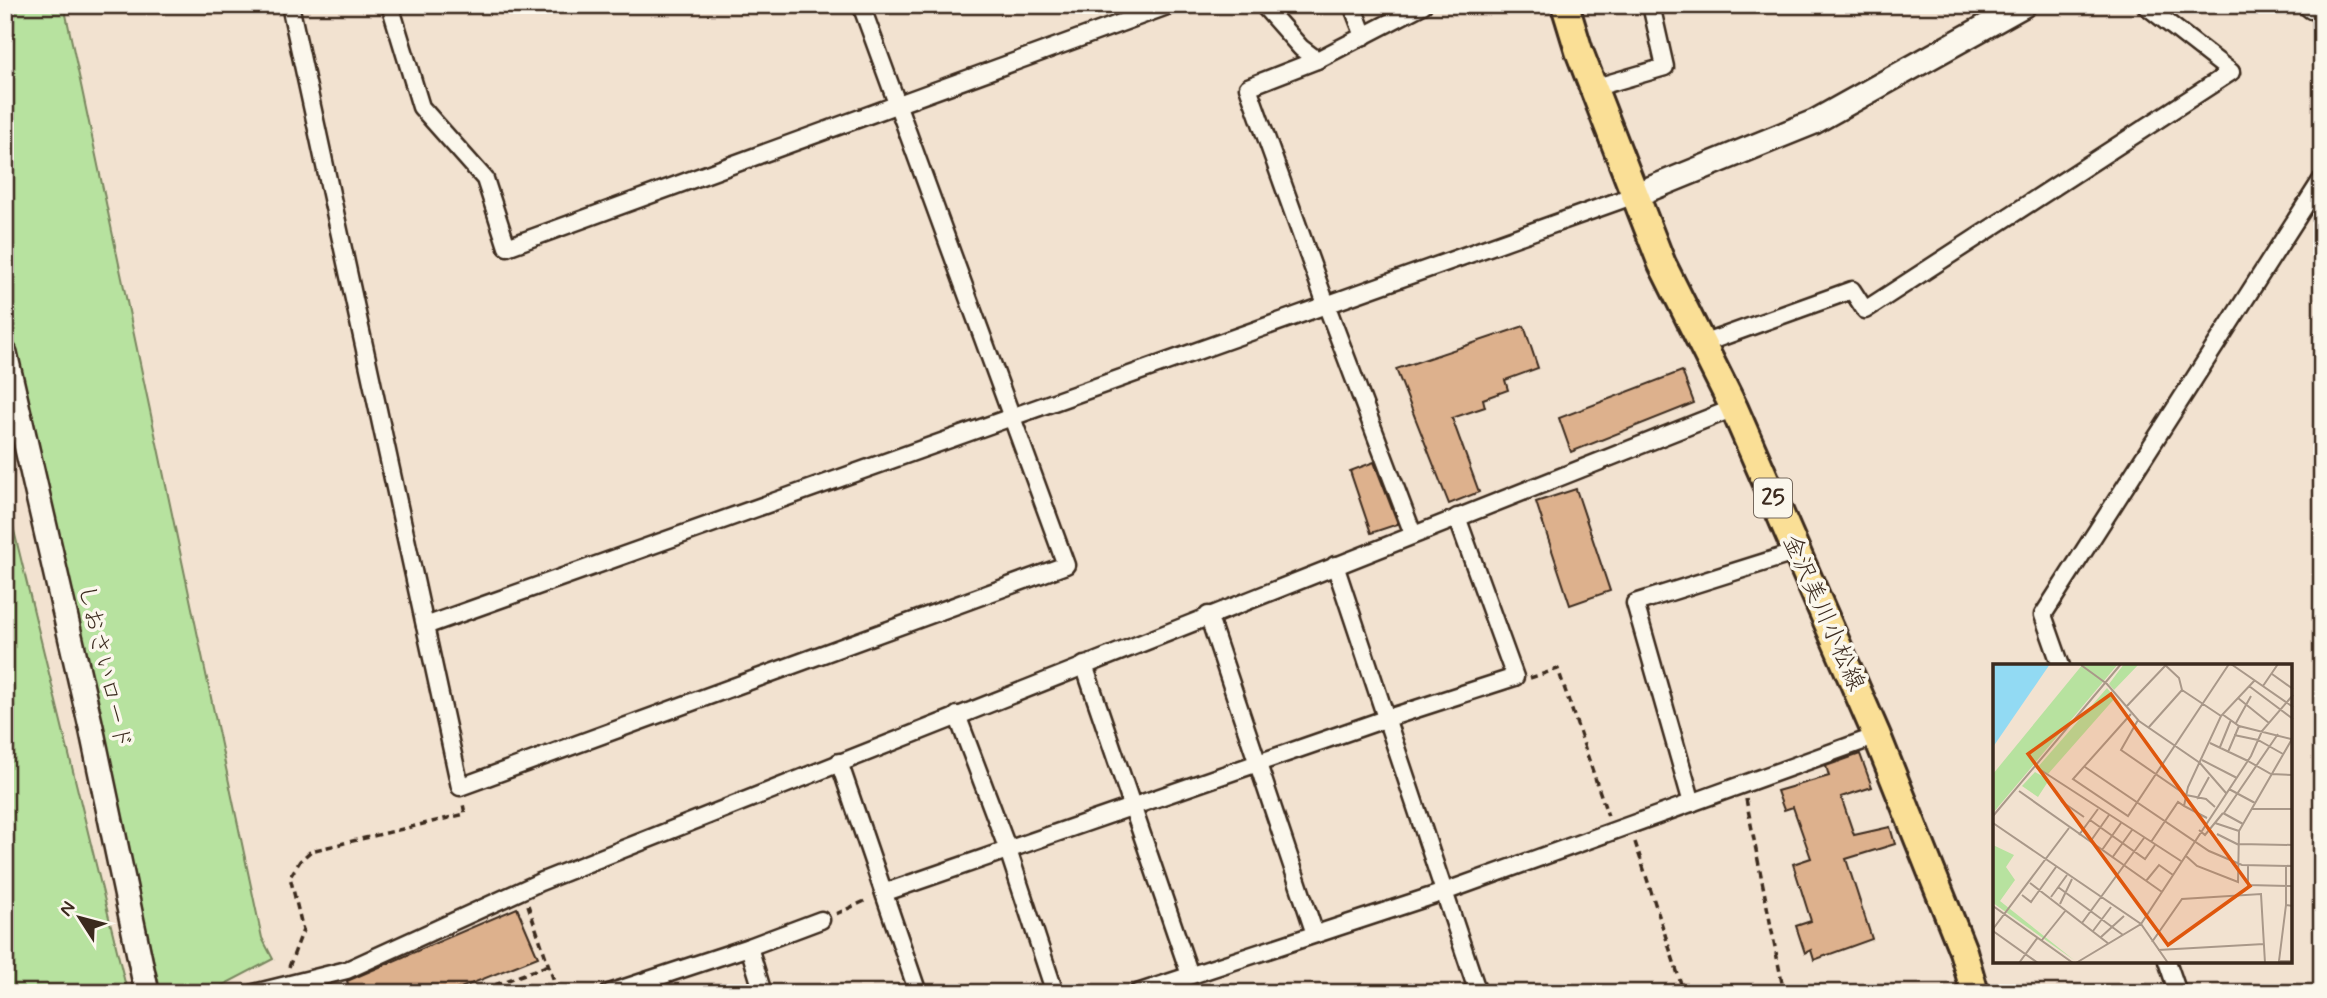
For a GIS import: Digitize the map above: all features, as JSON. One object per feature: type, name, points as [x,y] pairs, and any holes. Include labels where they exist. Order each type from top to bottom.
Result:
[{"type":"main road","name":"金沢美川小松線","points":[[1565,5],[1593,88],[1662,264],[1734,408],[1797,552],[1963,951],[1975,993]]},
{"type":"street","points":[[290,5],[460,787],[1066,565],[1009,417],[861,5]]},
{"type":"street","points":[[390,5],[421,107],[485,179],[507,247],[1170,5]]},
{"type":"street","points":[[1262,5],[1301,48],[1317,60]]},
{"type":"street","points":[[1352,5],[1364,36]]},
{"type":"street","points":[[1413,534],[1248,87],[1317,60],[1423,5]]},
{"type":"street","points":[[1593,88],[1665,67],[1651,5]]},
{"type":"street","points":[[425,626],[1635,195],[1814,122],[2024,5]]},
{"type":"street","points":[[1702,344],[1852,290],[1865,310],[2231,72],[2145,5]]},
{"type":"street","points":[[2305,5],[2311,10],[2314,5]]},
{"type":"street","points":[[2060,664],[2043,615],[2322,179]]},
{"type":"street","name":"しおさいロード","points":[[5,353],[91,727],[147,993]]},
{"type":"street","points":[[254,993],[347,970],[523,889],[1734,408]]},
{"type":"street","points":[[886,892],[1133,805],[1515,677],[1457,517]]},
{"type":"street","points":[[1692,803],[1634,603],[1797,552]]},
{"type":"street","points":[[1335,565],[1478,993]]},
{"type":"street","points":[[1208,615],[1315,934]]},
{"type":"street","points":[[1084,665],[1190,975]]},
{"type":"street","points":[[957,715],[1008,850],[1055,993]]},
{"type":"street","points":[[1137,993],[1444,892],[1743,785],[1875,743]]},
{"type":"street","points":[[839,762],[886,892],[918,993]]},
{"type":"street","points":[[609,993],[628,990],[821,920]]},
{"type":"street","points":[[749,947],[763,993]]},
{"type":"street","points":[[2168,963],[2178,993]]},
{"type":"path","points":[[1515,677],[1527,679],[1558,668],[1613,831]]},
{"type":"path","points":[[1743,785],[1784,993]]},
{"type":"path","points":[[282,986],[303,930],[290,877],[299,861],[311,851],[465,814],[460,787]]},
{"type":"path","points":[[1630,825],[1684,993]]},
{"type":"path","points":[[523,889],[558,993]]},
{"type":"path","points":[[821,920],[886,892]]},
{"type":"path","points":[[473,993],[549,965]]},
{"type":"green space","points":[[5,5],[64,5],[262,938],[273,959],[208,993],[161,993],[5,319]]},
{"type":"green space","points":[[5,494],[127,991],[128,993],[5,993]]},
{"type":"building","points":[[1524,326],[1538,368],[1505,380],[1508,390],[1483,399],[1485,407],[1452,418],[1479,492],[1449,504],[1396,369]]},
{"type":"building","points":[[1682,371],[1694,403],[1571,452],[1559,418]]},
{"type":"building","points":[[1374,462],[1398,524],[1371,533],[1350,471]]},
{"type":"building","points":[[1576,489],[1610,591],[1570,605],[1536,502]]},
{"type":"building","points":[[1860,754],[1872,787],[1841,797],[1854,835],[1890,827],[1895,844],[1846,859],[1872,939],[1814,960],[1811,950],[1805,953],[1796,926],[1811,921],[1793,864],[1811,858],[1793,807],[1784,810],[1777,791],[1829,776],[1826,766]]},
{"type":"building","points":[[517,908],[538,957],[448,993],[351,993],[347,981]]}]
